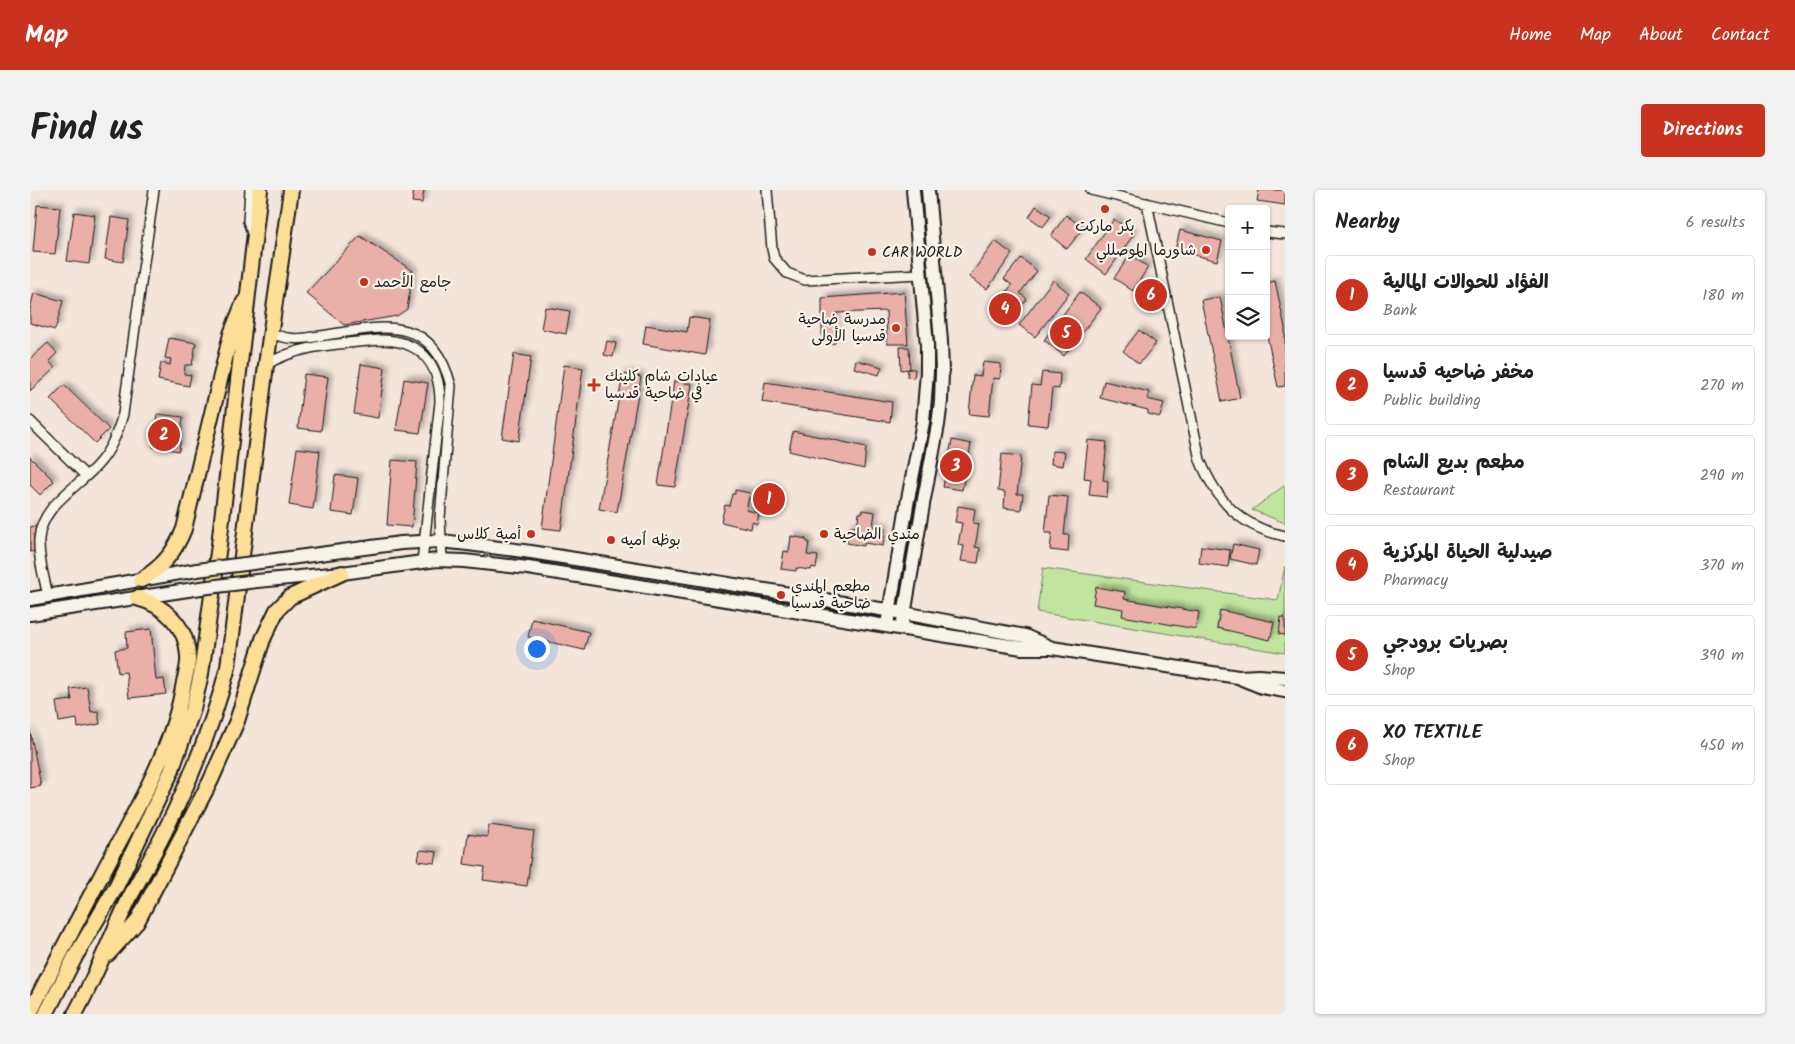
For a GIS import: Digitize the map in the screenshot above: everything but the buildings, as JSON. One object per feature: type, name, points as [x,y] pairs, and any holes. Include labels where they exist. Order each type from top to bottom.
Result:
[{"type":"main road","points":[[46,1014],[75,957],[116,887],[171,772],[193,710],[201,674],[219,545],[260,190]]},
{"type":"main road","points":[[75,1014],[116,925],[168,825],[191,775],[218,706],[228,667],[266,364],[272,334],[291,190]]},
{"type":"main road","points":[[887,626],[924,414],[927,372],[927,345],[913,190]]},
{"type":"main road","points":[[902,629],[938,425],[942,372],[928,190]]},
{"type":"main road","points":[[920,268],[933,262]]},
{"type":"main road","points":[[922,290],[936,289]]},
{"type":"main road","points":[[141,580],[163,564],[179,542],[184,529],[230,334],[238,312],[249,292]]},
{"type":"main road","points":[[30,599],[197,570],[423,541],[440,541],[531,552],[688,576],[889,610],[1025,636],[1052,648]]},
{"type":"main road","points":[[30,614],[257,581],[442,560],[464,561],[528,568],[1022,648],[1052,648],[1238,677],[1264,676],[1285,678]]},
{"type":"main road","points":[[99,964],[137,922],[211,780],[237,721],[263,639],[277,610],[290,597],[342,572]]},
{"type":"main road","points":[[685,593],[688,576]]},
{"type":"main road","points":[[30,1014],[64,944],[131,820],[158,764],[181,704],[189,656],[186,642],[180,628],[162,608],[150,601],[137,598]]},
{"type":"main road","points":[[861,622],[866,613],[864,606]]},
{"type":"main road","points":[[923,632],[922,626],[926,617]]},
{"type":"main road","points":[[1238,677],[1262,686],[1285,690]]},
{"type":"street","points":[[48,596],[40,553],[39,538],[43,523],[51,509],[99,463],[110,448],[118,432],[123,414],[154,190]]},
{"type":"street","points":[[250,190],[248,221],[251,234],[255,240]]},
{"type":"street","points":[[767,190],[774,258],[787,273],[804,280],[920,268]]},
{"type":"street","points":[[1091,190],[1225,222]]},
{"type":"street","points":[[1147,203],[1200,460],[1215,491],[1232,511],[1251,524],[1285,536]]},
{"type":"street","points":[[1270,232],[1285,234]]},
{"type":"street","points":[[272,334],[292,340],[380,327],[394,328],[407,331],[424,339],[437,352],[446,368],[451,386],[440,518],[442,560]]},
{"type":"street","points":[[266,364],[282,355],[301,350],[380,340],[404,342],[417,349],[428,360],[436,373],[440,387],[440,402],[422,562]]},
{"type":"street","points":[[30,420],[86,476]]},
{"type":"street","points":[[434,449],[446,451]]},
{"type":"green space","points":[[1285,485],[1285,523],[1252,510]]},
{"type":"green space","points":[[1285,566],[1285,653],[1037,612],[1043,568],[1278,600]]},
{"type":"place","name":"بكر ماركت","points":[[1105,209]]},
{"type":"place","name":"شاورما الموصللي","points":[[1206,250]]},
{"type":"place","name":"CAR WORLD","points":[[872,252]]},
{"type":"place","name":"جامع الأحمد","points":[[364,282]]},
{"type":"place","name":"XO TEXTILE","points":[[1151,295]]},
{"type":"place","name":"صيدلية الحياة المركزية","points":[[1005,309]]},
{"type":"place","name":"مدرسة ضاحية قدسيا الأولى","points":[[896,328]]},
{"type":"place","name":"بصريات برودجي","points":[[1066,333]]},
{"type":"place","name":"عيادات شام كلينك في ضاحية قدسيا","points":[[594,385]]},
{"type":"place","name":"مخفر ضاحيه قدسيا","points":[[164,435]]},
{"type":"place","name":"مطعم بديع الشام","points":[[956,466]]},
{"type":"place","name":"الفؤاد للحوالات المالية","points":[[769,499]]},
{"type":"place","name":"أمية كلاس","points":[[531,534]]},
{"type":"place","name":"مندي الضاحية","points":[[824,534]]},
{"type":"place","name":"بوظه اُميه","points":[[611,540]]},
{"type":"place","name":"مطعم المندي ضاحية قدسيا","points":[[781,595]]}]
